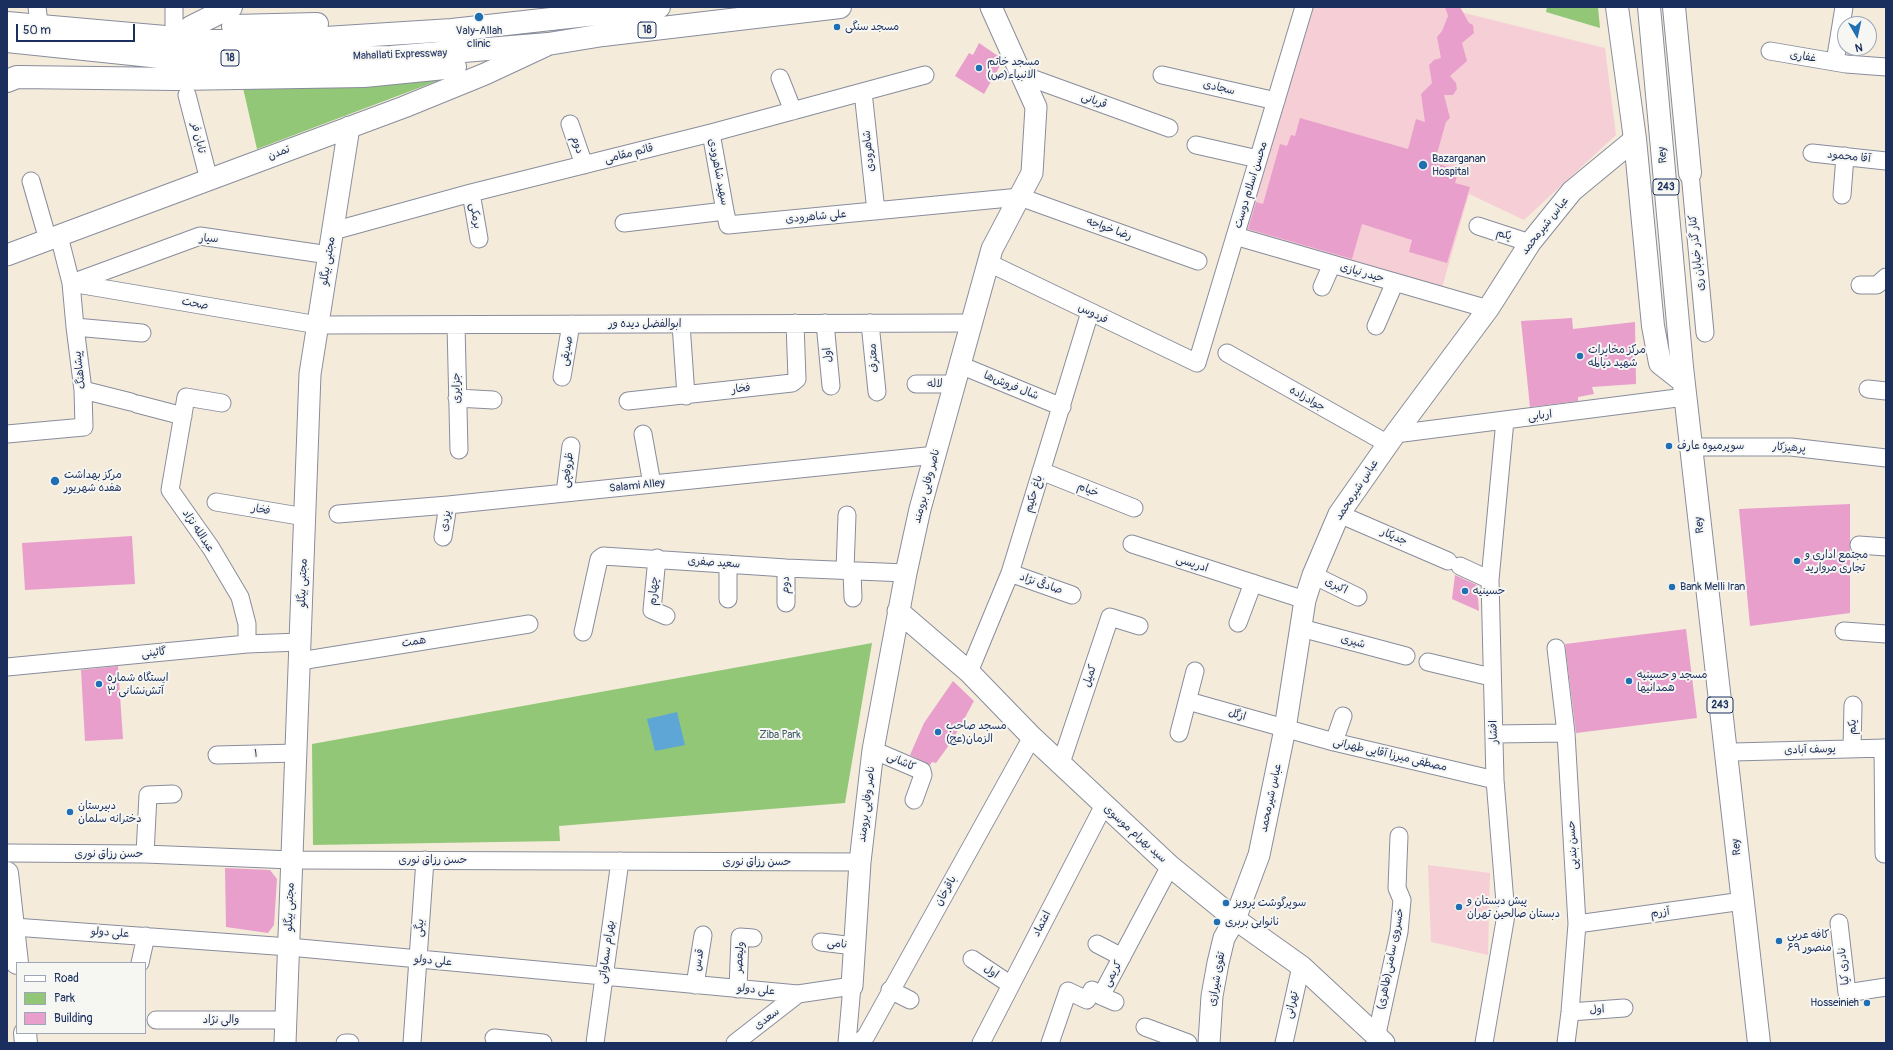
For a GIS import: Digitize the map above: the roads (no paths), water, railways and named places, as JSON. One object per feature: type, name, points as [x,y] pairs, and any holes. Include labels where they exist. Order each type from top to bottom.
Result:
[{"type":"main road","points":[[180,20],[231,7]]},
{"type":"main road","name":"Mahallati Expressway","points":[[7,23],[210,41],[278,41],[452,30],[659,7]]},
{"type":"main road","name":"Mahallati Expressway","points":[[7,41],[180,59],[391,57],[454,53],[548,44],[603,35],[840,7]]},
{"type":"main road","points":[[1616,7],[1634,139],[1653,326],[1660,363],[1683,381]]},
{"type":"main road","name":"Rey","points":[[1649,7],[1683,381],[1759,1043]]},
{"type":"main road","points":[[1674,7],[1690,173]]},
{"type":"main road","points":[[7,12],[38,11],[180,20],[429,20],[452,30]]},
{"type":"main road","points":[[10,78],[176,79],[364,76],[469,66],[548,44]]},
{"type":"main road","points":[[7,873],[17,962]]},
{"type":"street","name":"ناصر وفایی برومند","points":[[852,986],[860,862],[873,750],[898,611],[920,509],[992,249],[1032,174],[1036,107],[991,7]]},
{"type":"street","name":"محسن اسلام دوست","points":[[1197,363],[1304,7]]},
{"type":"street","points":[[1835,62],[1844,7]]},
{"type":"street","name":"تمدن","points":[[7,255],[209,180],[470,80],[548,44]]},
{"type":"street","name":"غفاری","points":[[1770,51],[1835,62],[1886,67]]},
{"type":"street","name":"قربانی","points":[[1020,74],[1168,128]]},
{"type":"street","name":"قائم مقامی","points":[[333,231],[471,193],[710,133],[925,75]]},
{"type":"street","name":"سجادی","points":[[1162,75],[1276,101]]},
{"type":"street","points":[[780,78],[793,111]]},
{"type":"street","name":"شاهرودی","points":[[863,92],[876,211]]},
{"type":"street","name":"تابان فر","points":[[187,95],[209,180]]},
{"type":"street","name":"دوم","points":[[570,124],[584,165]]},
{"type":"street","name":"مجتبی بیگلو","points":[[285,1043],[310,374],[349,127]]},
{"type":"street","name":"سهید شاهرودی","points":[[710,133],[725,211]]},
{"type":"street","name":"عباس شیرمحمد","points":[[1235,919],[1259,855],[1285,729],[1305,600],[1313,575],[1339,514],[1391,439],[1488,309],[1530,243],[1572,191],[1634,139]]},
{"type":"street","points":[[1196,145],[1258,158]]},
{"type":"street","name":"آقا محمود","points":[[1812,153],[1886,161]]},
{"type":"street","points":[[1842,195],[1845,156]]},
{"type":"street","name":"کنار گذر خیابان ری","points":[[1690,173],[1705,333]]},
{"type":"street","name":"پیشاهنگ","points":[[7,434],[84,427],[83,390],[71,283],[31,181]]},
{"type":"street","name":"برمکی","points":[[471,193],[479,239]]},
{"type":"street","name":"علی شاهرودی","points":[[725,211],[728,225],[1020,197]]},
{"type":"street","name":"رضا خواجه","points":[[1020,197],[1198,261]]},
{"type":"street","points":[[624,223],[725,211]]},
{"type":"street","name":"یکم","points":[[1478,226],[1530,243]]},
{"type":"street","name":"سیار","points":[[71,283],[200,236],[329,255]]},
{"type":"street","name":"حیدر نیازی","points":[[1235,236],[1488,309]]},
{"type":"street","name":"فردوس","points":[[989,263],[1197,363]]},
{"type":"street","points":[[1322,288],[1332,264]]},
{"type":"street","points":[[1860,285],[1877,285],[1886,277]]},
{"type":"street","points":[[1376,326],[1395,282]]},
{"type":"street","name":"صحت","points":[[71,283],[318,325]]},
{"type":"street","name":"باغ حکیم","points":[[969,672],[1010,573],[1062,408],[1090,312]]},
{"type":"street","name":"فخار","points":[[628,401],[686,396],[792,383],[796,379],[795,323]]},
{"type":"street","name":"اول","points":[[826,323],[831,386]]},
{"type":"street","name":"معترف","points":[[870,323],[877,392]]},
{"type":"street","name":"ابوالفضل دیده ور","points":[[318,325],[972,323]]},
{"type":"street","name":"صدیقی","points":[[562,377],[571,324]]},
{"type":"street","points":[[681,324],[686,396]]},
{"type":"street","name":"جزایری","points":[[456,325],[459,450]]},
{"type":"street","points":[[75,327],[142,333]]},
{"type":"street","name":"جوادزاده","points":[[1227,353],[1391,439]]},
{"type":"street","name":"شال فروش‌ها","points":[[957,374],[1062,408]]},
{"type":"street","name":"لاله","points":[[916,384],[957,374]]},
{"type":"street","name":"اربابی","points":[[1391,439],[1505,420],[1683,381]]},
{"type":"street","points":[[1868,389],[1886,391]]},
{"type":"street","points":[[83,390],[183,416]]},
{"type":"street","name":"عبدالله نژاد","points":[[222,402],[186,397],[170,490],[211,548],[240,597],[246,624],[248,644]]},
{"type":"street","points":[[457,398],[493,400]]},
{"type":"street","name":"افشار","points":[[1484,1043],[1506,915],[1495,780],[1495,734],[1491,677],[1490,580],[1505,420]]},
{"type":"street","points":[[643,434],[652,484]]},
{"type":"street","name":"ظروفچی","points":[[565,493],[571,446]]},
{"type":"street","name":"پرهیزکار","points":[[1691,447],[1791,447],[1886,458]]},
{"type":"street","name":"Salami Alley","points":[[338,514],[448,505],[936,455]]},
{"type":"street","name":"خیام","points":[[1041,471],[1134,508]]},
{"type":"street","name":"فخار","points":[[216,502],[305,517]]},
{"type":"street","name":"یزدی","points":[[443,537],[448,505]]},
{"type":"street","name":"جدیکار","points":[[1339,514],[1490,580]]},
{"type":"street","points":[[847,515],[849,570],[853,598]]},
{"type":"street","name":"ادریسی","points":[[1132,544],[1305,600]]},
{"type":"street","points":[[1859,545],[1886,547]]},
{"type":"street","name":"سعید صفری","points":[[584,632],[599,559],[603,556],[657,558],[786,568],[906,573]]},
{"type":"street","name":"چهارم","points":[[657,558],[652,610],[666,616]]},
{"type":"street","points":[[728,564],[728,599]]},
{"type":"street","name":"دوم","points":[[786,568],[786,603]]},
{"type":"street","name":"صادقی نژاد","points":[[1010,573],[1072,595]]},
{"type":"street","name":"اکبری","points":[[1313,575],[1358,596]]},
{"type":"street","points":[[1238,623],[1253,583]]},
{"type":"street","name":"سید بهرام موسوی","points":[[898,611],[969,672],[1032,737],[1170,866],[1235,919],[1301,966],[1378,1040]]},
{"type":"street","name":"کمیل","points":[[1061,763],[1110,617],[1139,626]]},
{"type":"street","name":"همت","points":[[300,651],[529,624]]},
{"type":"street","name":"شیری","points":[[1301,628],[1406,656]]},
{"type":"street","points":[[1844,631],[1886,634]]},
{"type":"street","name":"گائینی","points":[[7,667],[248,644],[300,651]]},
{"type":"street","name":"حسن بندپی","points":[[1556,648],[1566,733],[1577,924],[1566,1043]]},
{"type":"street","points":[[1428,662],[1491,677]]},
{"type":"street","points":[[1179,733],[1195,671]]},
{"type":"street","name":"ازگل","points":[[1188,701],[1285,729]]},
{"type":"street","name":"یکم","points":[[1852,749],[1853,705]]},
{"type":"street","points":[[1334,742],[1343,716]]},
{"type":"street","name":"مصطفی میرزا آقایی طهرانی","points":[[1285,729],[1495,780]]},
{"type":"street","points":[[1495,734],[1566,733]]},
{"type":"street","name":"باقرخان","points":[[859,1043],[866,1036],[890,990],[1032,737]]},
{"type":"street","points":[[1884,854],[1885,748]]},
{"type":"street","name":"یوسف آبادی","points":[[1734,752],[1885,748]]},
{"type":"street","name":"کاشانی","points":[[873,750],[922,771],[923,775],[914,800]]},
{"type":"street","name":"۱","points":[[217,755],[296,753]]},
{"type":"street","points":[[145,854],[148,795],[173,794]]},
{"type":"street","name":"اعتماد","points":[[981,1043],[1104,805]]},
{"type":"street","name":"خسروی سامنی(طاهری)","points":[[1378,1040],[1399,932],[1402,900],[1397,888],[1399,836]]},
{"type":"street","name":"حسن رزاق نوری","points":[[7,853],[145,854],[292,860],[860,862]]},
{"type":"street","name":"بیگی","points":[[412,1043],[425,860]]},
{"type":"street","name":"بهرام سماواتی","points":[[595,1043],[620,861]]},
{"type":"street","name":"کریمی","points":[[1050,1043],[1068,991],[1087,1000],[1092,990],[1108,999],[1122,957],[1170,866]]},
{"type":"street","name":"آزرم","points":[[1577,924],[1743,901]]},
{"type":"street","name":"تقوی شیرازی","points":[[1209,1043],[1212,996],[1218,963],[1224,938],[1235,919]]},
{"type":"street","name":"نادری کیا","points":[[1839,923],[1847,993],[1886,987]]},
{"type":"street","name":"علی دولو","points":[[14,927],[289,947],[798,994],[852,986]]},
{"type":"street","name":"قدس","points":[[696,985],[704,935]]},
{"type":"street","points":[[140,962],[146,936]]},
{"type":"street","name":"ولیعصر","points":[[738,989],[740,937],[753,938]]},
{"type":"street","name":"نامی","points":[[820,942],[854,946]]},
{"type":"street","points":[[1097,944],[1122,957]]},
{"type":"street","name":"اول","points":[[972,959],[1011,985]]},
{"type":"street","name":"تهرانی","points":[[1284,1043],[1301,966]]},
{"type":"street","points":[[847,1043],[852,986]]},
{"type":"street","points":[[890,990],[910,1000]]},
{"type":"street","name":"سعدی","points":[[735,1043],[798,994]]},
{"type":"street","name":"اول","points":[[1570,1012],[1624,1008]]},
{"type":"street","name":"والی نژاد","points":[[156,1020],[286,1020]]},
{"type":"street","points":[[1145,1027],[1188,1043]]},
{"type":"street","points":[[494,1038],[542,1043]]},
{"type":"street","points":[[345,1042],[350,1043]]},
{"type":"water","points":[[677,712],[685,745],[655,751],[647,719]]},
{"type":"place","name":"Valy-Allah clinic","points":[[479,17]]},
{"type":"place","name":"مسجد سنگی","points":[[837,27]]},
{"type":"place","name":"مسجد خاتم الانبیاء(ص)","points":[[979,68]]},
{"type":"place","name":"Bazarganan Hospital","points":[[1423,165]]},
{"type":"place","name":"مرکز مخابرات شهید دیالمه","points":[[1580,356]]},
{"type":"place","name":"سوپرمیوه عارف","points":[[1669,446]]},
{"type":"place","name":"مرکز بهداشت هفده شهریور","points":[[55,481]]},
{"type":"place","name":"مجتمع اداری و تجاری مروارید","points":[[1797,561]]},
{"type":"place","name":"Bank Melli Iran","points":[[1672,587]]},
{"type":"place","name":"حسینیه","points":[[1465,591]]},
{"type":"place","name":"مسجد و حسینیه همدانیها","points":[[1629,681]]},
{"type":"place","name":"ایستگاه شماره ۳ آتش‌نشانی","points":[[99,684]]},
{"type":"place","name":"مسجد صاحب الزمان(عج)","points":[[938,732]]},
{"type":"place","name":"دبیرستان دخترانه سلمان","points":[[70,812]]},
{"type":"place","name":"سوپرگوشت پرویز","points":[[1226,903]]},
{"type":"place","name":"پیش دبستان و دبستان صالحین تهران","points":[[1459,907]]},
{"type":"place","name":"نانوایی بربری","points":[[1217,922]]},
{"type":"place","name":"کافه عربی منصور ۶۹","points":[[1779,941]]},
{"type":"place","name":"Hosseinieh","points":[[1867,1003]]},
{"type":"park label","name":"Ziba Park","points":[[780,735]]}]
